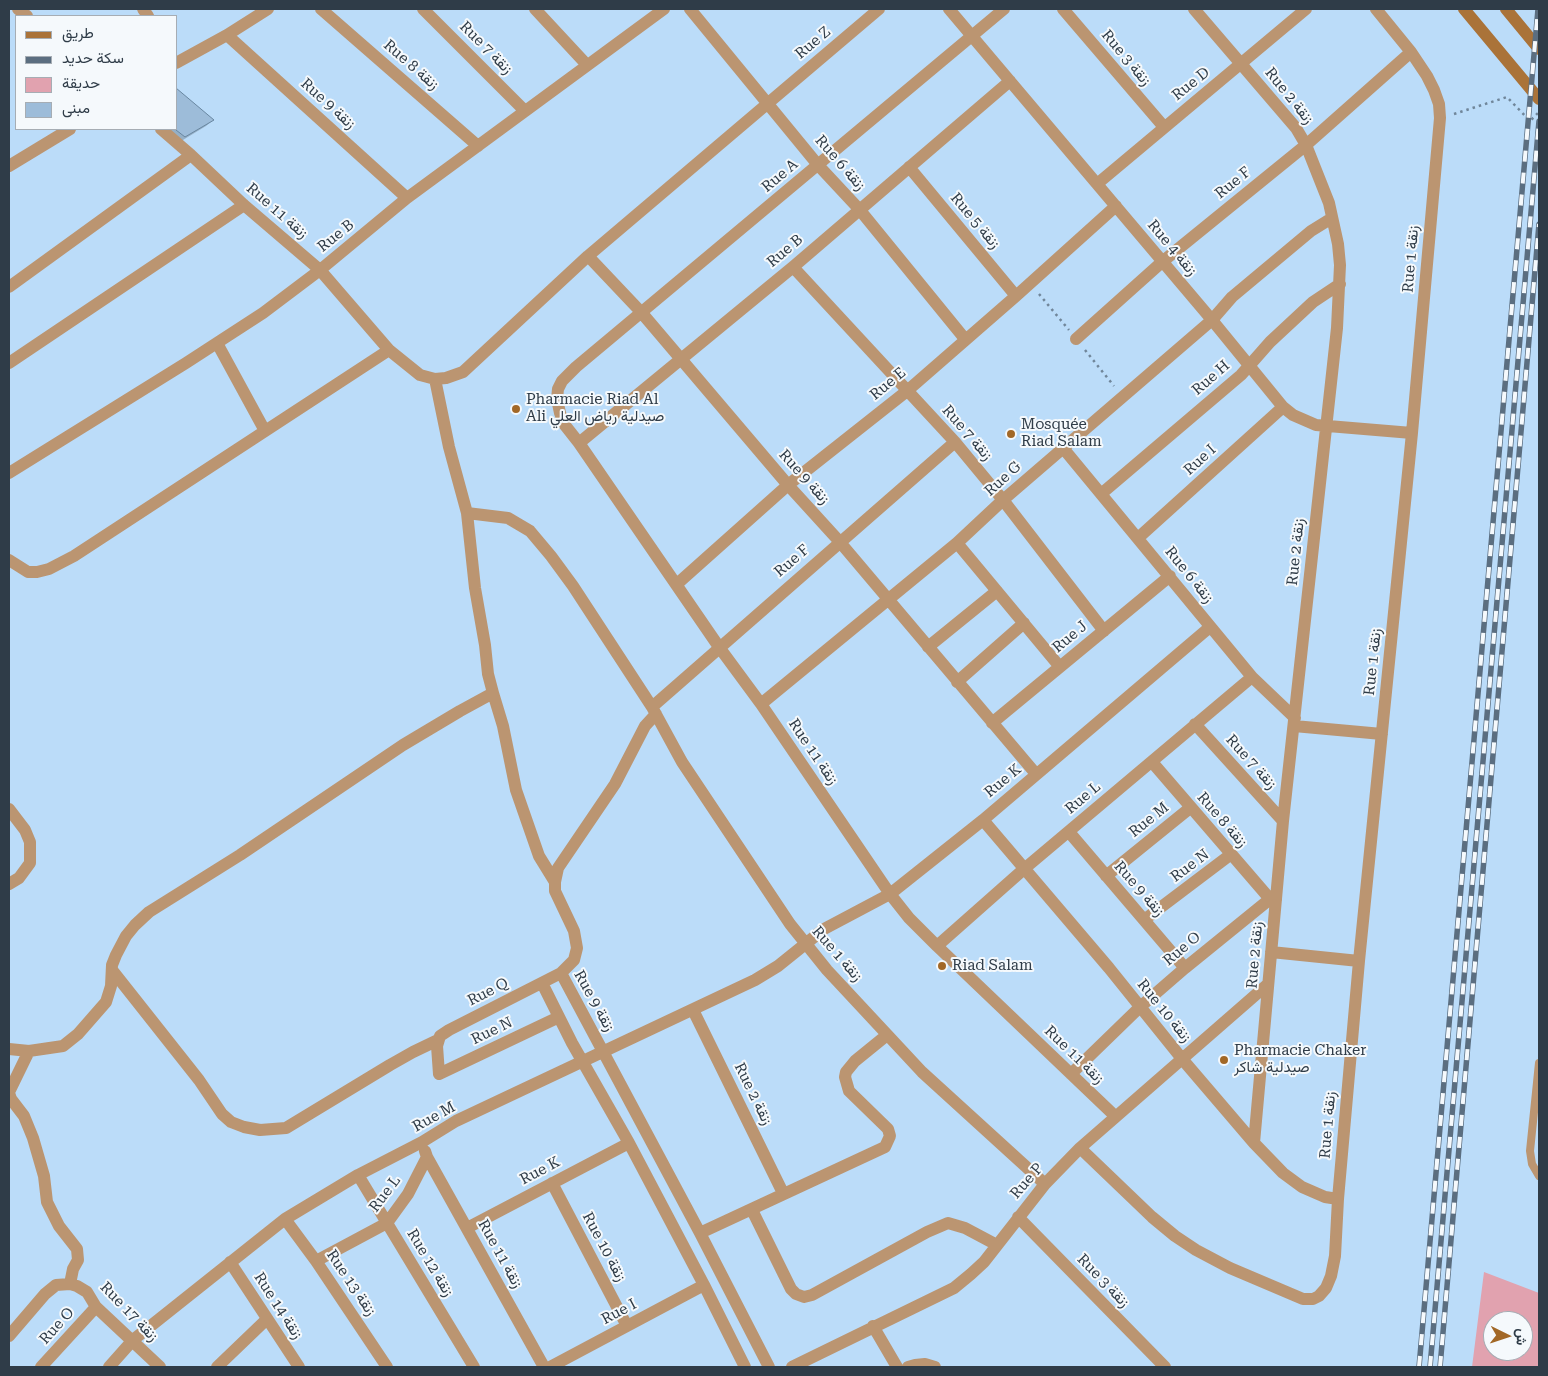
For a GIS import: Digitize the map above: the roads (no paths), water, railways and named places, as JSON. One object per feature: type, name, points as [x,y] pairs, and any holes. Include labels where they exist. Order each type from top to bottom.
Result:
[{"type":"main road","points":[[1464,9],[1539,99]]},
{"type":"main road","points":[[1506,9],[1539,49]]},
{"type":"street","points":[[178,58],[226,35],[268,9]]},
{"type":"street","name":"Rue 8 زنقة","points":[[322,9],[478,146]]},
{"type":"street","name":"Rue 7 زنقة","points":[[424,9],[525,111]]},
{"type":"street","points":[[535,9],[587,65]]},
{"type":"street","name":"Rue B","points":[[12,470],[263,313],[320,270],[407,198],[664,9]]},
{"type":"street","name":"Rue 6 زنقة","points":[[690,9],[818,165],[859,209],[965,339]]},
{"type":"street","name":"Rue Z","points":[[768,103],[879,9]]},
{"type":"street","name":"Rue 4 زنقة","points":[[949,9],[1212,320],[1283,407],[1292,415],[1304,421],[1326,426],[1412,433]]},
{"type":"street","name":"Rue A","points":[[576,367],[1004,9]]},
{"type":"street","name":"Rue 3 زنقة","points":[[1063,9],[1164,127]]},
{"type":"street","name":"Rue 2 زنقة","points":[[1194,9],[1296,128],[1306,145],[1322,185],[1338,244],[1340,284],[1337,328],[1273,900],[1272,952],[1254,1143]]},
{"type":"street","name":"Rue D","points":[[1097,184],[1306,9]]},
{"type":"street","name":"Rue 1 زنقة","points":[[1080,1148],[1152,1216],[1175,1236],[1196,1250],[1230,1268],[1303,1300],[1320,1296],[1326,1288],[1331,1276],[1335,1256],[1338,1199],[1359,961],[1412,433],[1440,118],[1439,104],[1434,90],[1411,52],[1376,9]]},
{"type":"street","name":"Rue 9 زنقة","points":[[226,35],[407,198]]},
{"type":"street","name":"Rue F","points":[[1076,339],[1162,262],[1306,145],[1411,52]]},
{"type":"street","name":"Rue B","points":[[579,443],[792,267],[1010,81]]},
{"type":"street","points":[[561,972],[574,960],[577,948],[574,931],[557,897],[555,882],[539,856],[516,790],[503,726],[488,674],[475,588],[467,513],[449,447],[435,379],[446,378],[463,372],[588,256],[768,103]]},
{"type":"street","points":[[11,162],[68,130]]},
{"type":"street","name":"Rue 11 زنقة","points":[[162,130],[191,154],[244,205],[320,270],[389,350],[420,375],[435,379]]},
{"type":"street","points":[[9,287],[191,154]]},
{"type":"street","name":"Rue 5 زنقة","points":[[909,167],[1016,296]]},
{"type":"street","points":[[9,363],[244,205]]},
{"type":"street","name":"Rue E","points":[[677,584],[788,485],[907,390],[1116,206]]},
{"type":"street","name":"Rue G","points":[[761,704],[956,543],[1003,500],[1212,320],[1232,297],[1311,231],[1332,218]]},
{"type":"street","name":"Rue 9 زنقة","points":[[588,256],[641,312],[788,485],[840,541],[1036,774]]},
{"type":"street","name":"Rue 7 زنقة","points":[[792,267],[955,442],[1003,500],[1104,630]]},
{"type":"street","name":"Rue H","points":[[1100,494],[1250,366],[1270,342],[1313,302],[1340,284]]},
{"type":"street","points":[[217,343],[266,432]]},
{"type":"street","points":[[9,560],[28,572],[37,572],[74,556],[389,350]]},
{"type":"street","name":"Rue 11 زنقة","points":[[576,367],[558,389],[557,400],[564,424],[719,647],[761,704],[890,894],[909,918],[937,946],[1115,1116]]},
{"type":"street","name":"Rue I","points":[[1138,538],[1283,407]]},
{"type":"street","name":"Rue F","points":[[555,882],[560,863],[615,784],[654,711],[719,647],[955,442]]},
{"type":"street","name":"Rue 6 زنقة","points":[[1063,448],[1252,677],[1294,722]]},
{"type":"street","name":"Rue 1 زنقة","points":[[467,513],[508,518],[530,531],[573,586],[654,711],[682,762],[790,924],[827,970],[922,1072],[1045,1184]]},
{"type":"street","points":[[956,543],[1060,667]]},
{"type":"street","name":"Rue J","points":[[992,723],[1170,576]]},
{"type":"street","points":[[928,647],[997,591]]},
{"type":"street","points":[[957,682],[1024,623]]},
{"type":"street","name":"Rue K","points":[[806,944],[824,929],[890,894],[983,820],[1210,627]]},
{"type":"street","name":"Rue L","points":[[937,946],[1024,869],[1252,677]]},
{"type":"street","points":[[9,1049],[29,1051],[63,1046],[78,1034],[106,1002],[111,986],[112,970],[116,955],[126,936],[150,912],[240,855],[403,745],[493,693]]},
{"type":"street","points":[[1294,722],[1382,734]]},
{"type":"street","name":"Rue 7 زنقة","points":[[1195,724],[1283,821]]},
{"type":"street","name":"Rue 8 زنقة","points":[[1152,762],[1230,855],[1273,900]]},
{"type":"street","name":"Rue M","points":[[1106,876],[1190,808]]},
{"type":"street","points":[[9,809],[25,830],[30,842],[30,863],[19,878],[9,884]]},
{"type":"street","name":"Rue 10 زنقة","points":[[983,820],[1254,1143],[1283,1173],[1302,1187],[1325,1198],[1338,1199]]},
{"type":"street","name":"Rue 9 زنقة","points":[[1068,832],[1185,968]]},
{"type":"street","name":"Rue N","points":[[1144,920],[1230,855]]},
{"type":"street","name":"Rue O","points":[[1071,1074],[1140,1007],[1185,968],[1273,900]]},
{"type":"street","name":"Rue M","points":[[109,1367],[133,1340],[285,1219],[358,1175],[422,1142],[456,1121],[693,1010],[770,971],[806,944]]},
{"type":"street","points":[[1272,952],[1359,961]]},
{"type":"street","points":[[112,970],[199,1080],[222,1114],[232,1122],[244,1127],[260,1130],[286,1128],[390,1065],[438,1040]]},
{"type":"street","name":"Rue 9 زنقة","points":[[542,983],[561,972],[769,1367]]},
{"type":"street","points":[[542,983],[629,1143],[745,1367]]},
{"type":"street","name":"Rue Q","points":[[438,1040],[440,1036],[449,1030],[542,983]]},
{"type":"street","name":"Rue P","points":[[792,1367],[954,1288],[972,1274],[1045,1184],[1080,1148],[1268,984]]},
{"type":"street","name":"Rue 2 زنقة","points":[[693,1010],[783,1193]]},
{"type":"street","name":"Rue N","points":[[438,1040],[436,1056],[439,1074],[559,1017]]},
{"type":"street","points":[[700,1233],[752,1210],[783,1193],[879,1151],[887,1145],[890,1136],[888,1129],[849,1091],[845,1077],[846,1072],[855,1061],[887,1035]]},
{"type":"street","points":[[9,1336],[45,1294],[56,1285],[70,1284],[73,1269],[78,1260],[77,1249],[59,1226],[47,1202],[44,1176],[33,1138],[24,1116],[11,1099],[9,1092],[29,1051]]},
{"type":"street","points":[[422,1142],[427,1157]]},
{"type":"street","name":"Rue K","points":[[467,1228],[629,1143]]},
{"type":"street","name":"Rue 11 زنقة","points":[[427,1157],[544,1367]]},
{"type":"street","name":"Rue L","points":[[316,1261],[387,1223],[408,1194],[427,1157]]},
{"type":"street","name":"Rue 12 زنقة","points":[[358,1175],[474,1367]]},
{"type":"street","name":"Rue 10 زنقة","points":[[552,1183],[627,1326]]},
{"type":"street","points":[[752,1210],[791,1289],[796,1294],[804,1297],[812,1295],[941,1225],[952,1223],[997,1245]]},
{"type":"street","name":"Rue 3 زنقة","points":[[1018,1217],[1165,1367]]},
{"type":"street","name":"Rue 13 زنقة","points":[[285,1219],[316,1261],[387,1367]]},
{"type":"street","name":"Rue 14 زنقة","points":[[230,1262],[299,1367]]},
{"type":"street","name":"Rue 17 زنقة","points":[[70,1284],[78,1286],[87,1292],[96,1307],[160,1367]]},
{"type":"street","name":"Rue I","points":[[550,1367],[704,1285]]},
{"type":"street","name":"Rue O","points":[[41,1367],[96,1307]]},
{"type":"street","points":[[224,1365],[267,1319]]},
{"type":"street","points":[[873,1326],[897,1367]]},
{"type":"street","points":[[908,1367],[925,1364],[935,1367]]},
{"type":"lane","points":[[1539,1063],[1530,1151],[1532,1164],[1539,1176]]},
{"type":"railway","points":[[1419,1367],[1538,9]]},
{"type":"railway","points":[[1430,1367],[1539,121]]},
{"type":"railway","points":[[1440,1367],[1539,224]]},
{"type":"place","name":"Pharmacie Riad Al Ali صيدلية رياض العلي","points":[[516,409]]},
{"type":"place","name":"Mosquée Riad Salam","points":[[1011,434]]},
{"type":"place","name":"Riad Salam","points":[[942,966]]},
{"type":"place","name":"Pharmacie Chaker صيدلية شاكر","points":[[1224,1060]]}]
